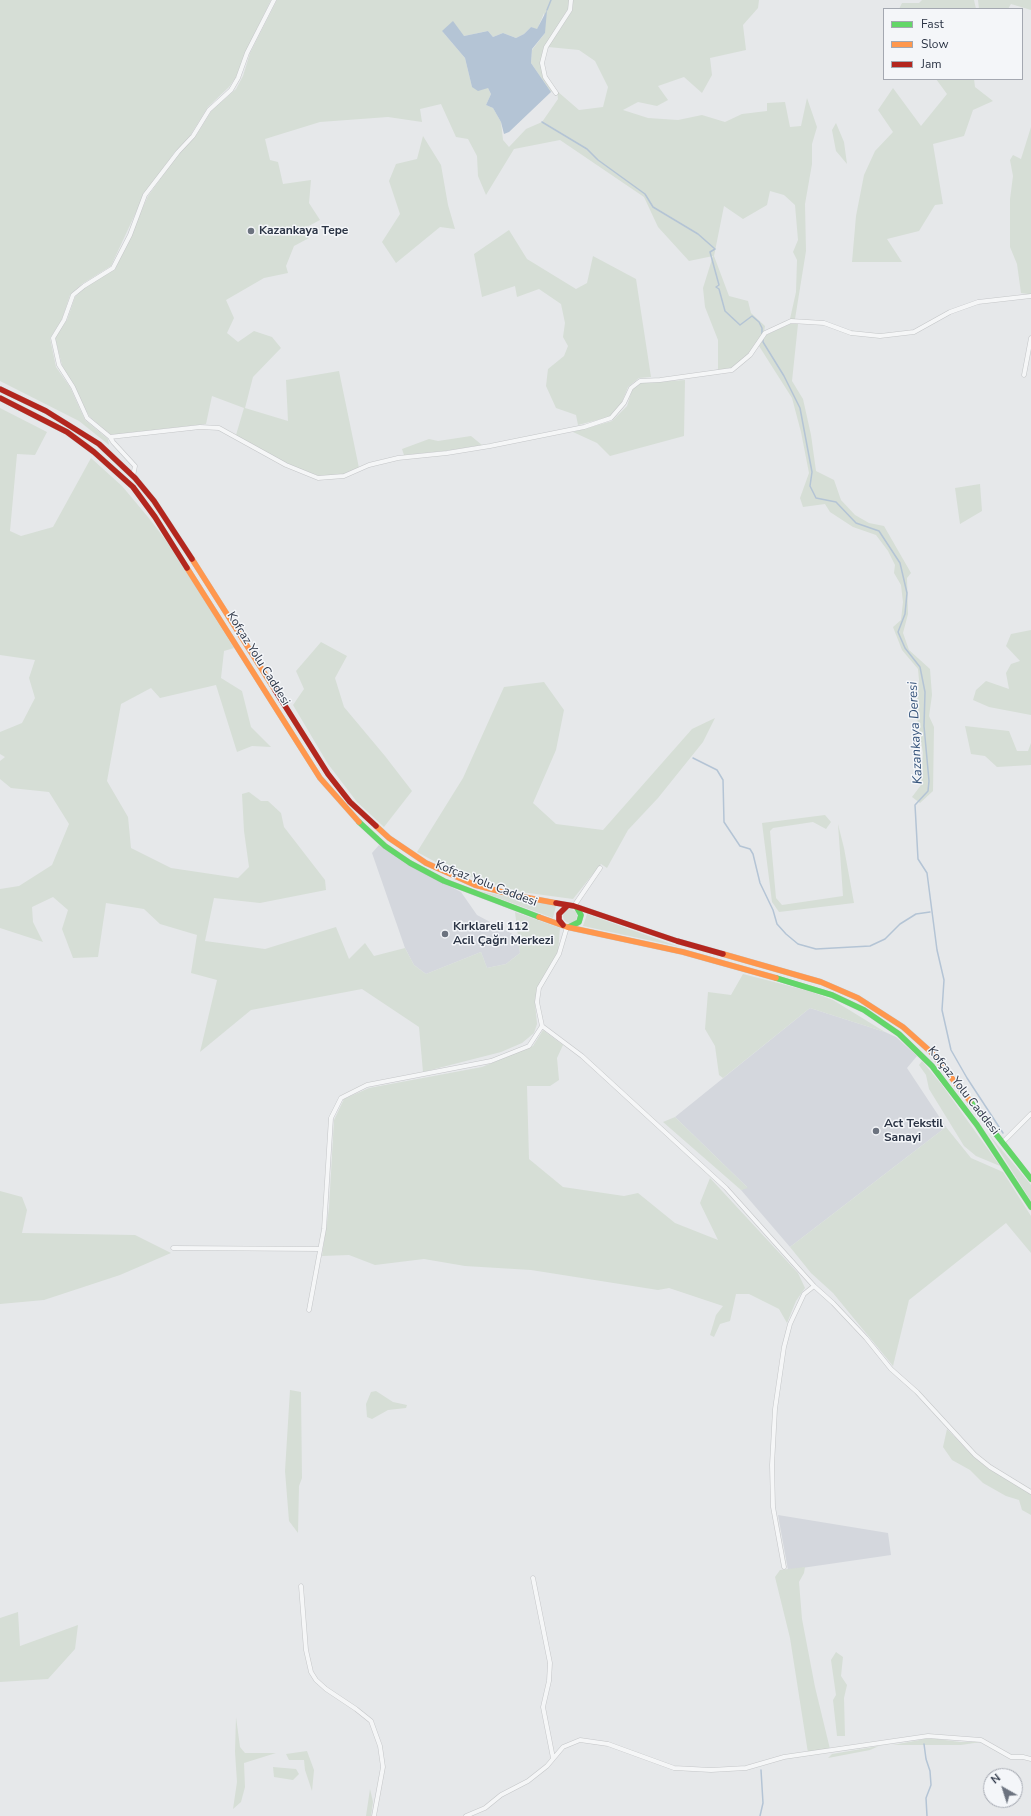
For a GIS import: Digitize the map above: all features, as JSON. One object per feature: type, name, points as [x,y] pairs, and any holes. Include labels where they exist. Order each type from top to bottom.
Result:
[{"type":"main road","name":"Kofçaz Yolu Caddesi","points":[[0,389],[46,411],[75,428],[99,444],[133,476],[154,501],[171,525],[328,774],[365,818],[408,852],[458,878],[500,892],[576,907],[677,941],[821,982],[858,998],[903,1026],[930,1052],[1001,1144],[1031,1179]]},
{"type":"main road","name":"Kofçaz Yolu Caddesi","points":[[0,398],[67,432],[94,452],[133,487],[155,517],[320,778],[356,820],[385,846],[428,873],[459,888],[565,926],[683,952],[805,986],[832,995],[875,1017],[908,1042],[932,1066],[976,1125],[1031,1207]]},
{"type":"main road","points":[[567,906],[559,914],[559,920],[565,926],[574,926],[579,922],[581,915],[576,907]]},
{"type":"street","points":[[133,476],[135,466],[110,437],[87,418],[73,388],[59,365],[52,338],[64,320],[73,295],[84,286],[113,268],[130,234],[145,195],[178,152],[193,136],[209,110],[231,90],[238,78],[247,53],[274,0]]},
{"type":"street","points":[[556,93],[546,77],[542,63],[546,47],[570,10],[571,0]]},
{"type":"street","points":[[110,437],[200,427],[219,428],[286,465],[318,478],[344,476],[369,465],[398,458],[447,453],[490,446],[584,427],[611,418],[624,403],[631,388],[640,381],[660,380],[732,370],[750,355],[765,333],[790,321],[824,323],[851,333],[880,336],[914,332],[950,312],[978,302],[1031,296]]},
{"type":"street","points":[[1024,375],[1031,338]]},
{"type":"street","points":[[576,907],[600,868]]},
{"type":"street","points":[[565,926],[559,954],[539,988],[537,1002],[542,1026],[587,1060],[726,1188],[814,1286],[833,1302],[891,1369],[917,1392],[975,1455],[990,1467],[1031,1492]]},
{"type":"street","points":[[309,1310],[324,1229],[331,1118],[341,1098],[367,1085],[491,1061],[529,1046],[542,1026]]},
{"type":"street","points":[[1001,1144],[1031,1114]]},
{"type":"street","points":[[173,1248],[320,1249]]},
{"type":"street","points":[[784,1567],[772,1507],[772,1465],[775,1409],[784,1347],[790,1324],[804,1294],[814,1286]]},
{"type":"street","points":[[533,1578],[550,1663],[550,1681],[543,1707],[553,1758]]},
{"type":"street","points":[[301,1586],[306,1650],[311,1672],[316,1680],[326,1689],[371,1721],[380,1746],[383,1767],[374,1816]]},
{"type":"street","points":[[466,1816],[485,1808],[501,1795],[528,1781],[547,1766],[563,1747],[580,1740],[608,1744],[674,1768],[711,1770],[746,1768],[784,1757],[928,1736],[981,1740],[1011,1757],[1023,1757],[1031,1760]]},
{"type":"shaded area","points":[[0,0],[271,0],[245,53],[237,76],[229,87],[208,107],[188,139],[174,153],[144,195],[111,266],[82,284],[70,295],[62,319],[50,338],[56,367],[70,387],[85,420],[108,439],[109,445],[79,421],[0,381]]},
{"type":"shaded area","points":[[277,0],[570,0],[568,9],[554,32],[541,63],[553,90],[551,92],[531,63],[532,50],[545,33],[544,13],[537,30],[531,27],[524,34],[516,38],[503,33],[493,37],[488,31],[464,36],[442,31],[465,58],[472,87],[488,88],[491,94],[486,105],[493,108],[501,122],[503,140],[509,147],[526,129],[542,122],[558,99],[557,91],[579,110],[603,107],[608,87],[595,61],[579,50],[548,47],[572,11],[573,0],[759,0],[758,8],[743,25],[746,50],[710,58],[712,75],[702,93],[684,77],[658,86],[668,100],[657,106],[638,102],[623,110],[648,118],[678,120],[702,115],[725,122],[742,114],[767,111],[767,103],[785,102],[790,127],[801,126],[807,98],[817,127],[812,144],[812,164],[805,204],[806,251],[795,319],[790,319],[796,292],[797,260],[793,252],[798,240],[795,205],[784,195],[770,191],[767,205],[743,219],[724,206],[714,256],[729,296],[748,301],[751,313],[765,326],[764,332],[749,354],[731,368],[718,370],[718,340],[705,307],[703,288],[713,256],[689,261],[658,227],[644,197],[560,140],[514,149],[486,195],[478,176],[477,156],[468,139],[456,137],[441,104],[420,109],[422,122],[388,117],[320,122],[265,139],[270,160],[278,162],[283,184],[311,180],[309,203],[320,220],[303,229],[309,238],[294,246],[286,266],[288,273],[264,278],[226,300],[234,318],[227,333],[238,342],[254,331],[272,337],[281,348],[253,377],[245,408],[288,421],[286,380],[339,371],[359,468],[343,475],[319,476],[287,464],[247,444],[236,435],[244,408],[212,396],[206,424],[111,435],[89,416],[62,365],[55,338],[67,320],[75,297],[86,287],[115,269],[148,196],[179,153],[197,134],[212,110],[236,89],[243,76],[250,53]]},
{"type":"shaded area","points":[[922,0],[974,0],[976,8],[900,8],[902,3],[919,3]]},
{"type":"shaded area","points":[[978,0],[1031,0],[1031,10],[1011,4],[1009,8],[979,8]]},
{"type":"shaded area","points":[[937,80],[974,80],[975,87],[993,101],[973,110],[964,136],[933,144],[943,204],[935,205],[919,231],[887,239],[902,262],[852,262],[856,216],[864,175],[875,151],[893,132],[878,110],[893,88],[921,126],[947,94]]},
{"type":"shaded area","points":[[836,123],[844,142],[847,164],[836,151],[832,130]]},
{"type":"shaded area","points":[[1031,127],[1031,294],[1027,294],[1021,293],[1017,264],[1010,247],[1010,199],[1013,176],[1010,160],[1013,155],[1021,159]]},
{"type":"shaded area","points":[[423,136],[441,165],[448,205],[455,229],[440,227],[396,263],[382,242],[400,214],[389,181],[396,164],[417,159]]},
{"type":"shaded area","points":[[509,230],[527,259],[576,289],[587,283],[593,256],[636,279],[651,377],[639,378],[628,387],[622,402],[609,417],[578,425],[576,415],[556,408],[546,386],[548,369],[564,356],[568,346],[563,337],[565,323],[561,304],[539,289],[517,297],[515,286],[482,297],[474,254]]},
{"type":"shaded area","points":[[790,324],[798,324],[792,381],[803,399],[811,435],[816,471],[834,480],[841,500],[855,515],[869,523],[884,526],[911,573],[907,578],[908,614],[903,633],[909,650],[930,669],[932,695],[929,716],[934,727],[933,791],[920,803],[912,797],[921,785],[923,753],[916,712],[919,680],[918,669],[902,650],[893,627],[901,620],[903,602],[901,585],[894,573],[895,565],[888,551],[876,535],[853,527],[830,512],[825,504],[803,507],[800,498],[809,473],[801,432],[792,398],[759,346],[766,335]]},
{"type":"shaded area","points":[[685,380],[684,436],[610,456],[597,443],[573,432],[612,421],[627,406],[632,390],[641,383]]},
{"type":"shaded area","points":[[0,408],[47,432],[35,455],[17,454],[10,531],[21,536],[53,527],[91,458],[122,486],[148,517],[168,543],[201,595],[234,648],[224,651],[221,678],[242,691],[251,727],[271,747],[252,746],[237,752],[216,685],[160,698],[151,688],[121,704],[107,781],[128,817],[131,848],[171,868],[238,878],[249,867],[244,831],[242,794],[249,792],[261,801],[268,801],[281,813],[284,827],[325,880],[326,890],[260,903],[214,898],[205,941],[265,949],[336,927],[349,959],[365,943],[374,956],[405,948],[414,965],[426,974],[481,952],[487,968],[506,964],[520,953],[515,912],[560,928],[558,952],[537,988],[535,1003],[537,1024],[534,1033],[522,1043],[501,1052],[423,1072],[419,1027],[362,989],[251,1010],[200,1052],[217,980],[191,973],[197,935],[160,924],[144,909],[106,903],[98,957],[73,958],[62,929],[68,910],[53,897],[32,907],[33,922],[43,942],[0,928],[0,889],[19,886],[52,865],[69,824],[49,792],[11,788],[0,779],[0,761],[5,757],[0,754],[0,732],[22,723],[35,698],[29,678],[35,660],[0,655]]},
{"type":"shaded area","points":[[471,436],[482,445],[445,451],[404,455],[402,449],[429,439],[438,441]]},
{"type":"shaded area","points":[[980,484],[982,511],[960,524],[955,488]]},
{"type":"shaded area","points":[[1031,630],[1031,715],[989,707],[973,700],[976,690],[986,681],[1009,689],[1006,673],[1011,664],[1020,661],[1006,646],[1011,634]]},
{"type":"shaded area","points":[[321,642],[347,656],[335,678],[344,707],[412,791],[384,827],[357,802],[328,764],[293,705],[304,689],[296,671]]},
{"type":"shaded area","points":[[544,682],[564,710],[556,750],[533,803],[556,824],[603,830],[692,729],[715,718],[703,742],[658,798],[628,830],[607,868],[601,864],[573,899],[521,892],[485,882],[443,866],[417,852],[463,778],[504,687]]},
{"type":"shaded area","points":[[965,726],[1009,731],[1017,751],[1028,751],[1031,743],[1031,765],[997,767],[985,756],[971,754]]},
{"type":"shaded area","points":[[825,815],[831,822],[826,829],[813,822],[773,828],[770,831],[776,898],[782,905],[843,896],[838,824],[854,903],[779,912],[772,902],[762,823]]},
{"type":"shaded area","points":[[379,845],[406,864],[461,892],[477,915],[518,937],[520,953],[506,964],[487,968],[481,952],[426,974],[414,965],[405,948],[372,853]]},
{"type":"shaded area","points":[[479,891],[556,906],[553,918]]},
{"type":"shaded area","points":[[567,909],[573,909],[577,913],[577,919],[573,923],[567,923],[563,919],[563,913]]},
{"type":"shaded area","points":[[587,914],[680,947],[583,926]]},
{"type":"shaded area","points":[[743,974],[809,991],[833,1000],[885,1032],[810,1008],[723,1078],[719,1075],[715,1046],[705,1029],[708,992],[731,995]]},
{"type":"shaded area","points":[[810,1008],[885,1032],[896,1037],[917,1056],[907,1068],[946,1127],[790,1247],[741,1190],[747,1187],[675,1117]]},
{"type":"shaded area","points":[[543,1030],[563,1045],[557,1058],[559,1080],[550,1086],[527,1086],[529,1159],[563,1187],[624,1196],[638,1193],[675,1223],[718,1240],[700,1203],[710,1178],[798,1273],[805,1288],[796,1301],[787,1323],[779,1309],[749,1294],[736,1294],[730,1321],[720,1324],[714,1337],[710,1335],[716,1315],[723,1306],[669,1288],[658,1290],[531,1270],[465,1266],[424,1259],[375,1265],[349,1255],[322,1256],[329,1208],[334,1120],[344,1099],[369,1088],[482,1067],[533,1046]]},
{"type":"shaded area","points":[[922,1061],[942,1085],[1000,1166],[976,1156],[964,1146],[929,1089],[926,1075],[919,1065]]},
{"type":"shaded area","points":[[675,1117],[748,1188],[741,1190],[663,1122]]},
{"type":"shaded area","points":[[946,1127],[971,1158],[1003,1172],[1031,1216],[1031,1253],[1006,1223],[909,1300],[893,1366],[833,1293],[811,1273],[790,1247]]},
{"type":"shaded area","points":[[988,1133],[1031,1185],[1031,1201]]},
{"type":"shaded area","points":[[0,1191],[22,1197],[27,1210],[22,1233],[135,1235],[171,1253],[120,1275],[44,1300],[0,1304]]},
{"type":"shaded area","points":[[290,1390],[301,1392],[302,1478],[299,1486],[298,1533],[289,1521],[285,1471]]},
{"type":"shaded area","points":[[376,1391],[393,1402],[407,1405],[406,1408],[388,1410],[372,1419],[367,1417],[366,1404],[371,1392]]},
{"type":"shaded area","points":[[947,1429],[974,1457],[989,1469],[1031,1494],[1031,1515],[1022,1510],[1019,1500],[1006,1496],[983,1483],[970,1470],[952,1460],[943,1447]]},
{"type":"shaded area","points":[[778,1515],[888,1533],[891,1555],[788,1570]]},
{"type":"shaded area","points":[[805,1567],[804,1573],[799,1582],[802,1619],[815,1687],[830,1749],[808,1753],[790,1638],[775,1577],[780,1570]]},
{"type":"shaded area","points":[[18,1612],[20,1646],[78,1625],[75,1649],[48,1679],[0,1682],[0,1618]]},
{"type":"shaded area","points":[[836,1652],[843,1657],[841,1676],[847,1685],[844,1698],[845,1736],[837,1736],[833,1700],[836,1695],[831,1660]]},
{"type":"shaded area","points":[[236,1717],[240,1747],[245,1753],[276,1753],[244,1763],[245,1787],[241,1802],[233,1809],[237,1782],[235,1752]]},
{"type":"shaded area","points":[[930,1738],[960,1742],[981,1742],[961,1745],[893,1745]]},
{"type":"shaded area","points":[[879,1746],[870,1750],[828,1758],[832,1754]]},
{"type":"shaded area","points":[[307,1751],[314,1770],[312,1791],[305,1770],[304,1760],[289,1760],[286,1754]]},
{"type":"shaded area","points":[[273,1767],[296,1769],[299,1774],[293,1780],[274,1777]]},
{"type":"shaded area","points":[[370,1789],[373,1802],[371,1816],[366,1816]]},
{"type":"water","points":[[547,10],[545,33],[532,49],[531,63],[551,92],[509,132],[504,134],[501,122],[493,108],[486,105],[491,94],[488,88],[478,91],[472,87],[465,58],[442,31],[453,21],[464,36],[488,31],[493,37],[503,33],[516,38],[524,34],[531,27],[537,29]]},
{"type":"waterway","points":[[547,10],[551,0]]},
{"type":"waterway","name":"Kazankaya Deresi","points":[[542,122],[587,149],[598,160],[645,194],[653,207],[698,234],[715,249],[710,252],[719,285],[716,287],[719,289],[725,311],[740,325],[752,316],[759,322],[762,328],[762,335]]},
{"type":"waterway","name":"Kazankaya Deresi","points":[[763,339],[763,342],[784,376],[800,408],[812,472],[810,486],[816,498],[836,502],[856,523],[879,531],[900,563],[907,593],[905,614],[898,632],[905,648],[920,667],[925,692],[924,726],[929,781],[928,791],[915,805],[918,859],[927,873],[937,950],[944,980],[942,1010],[951,1050],[967,1078],[1003,1133]]},
{"type":"waterway","points":[[693,758],[717,770],[723,780],[724,822],[740,846],[750,849],[753,854],[760,883],[773,910],[777,924],[798,944],[816,949],[870,946],[885,939],[900,924],[916,914],[930,912]]},
{"type":"waterway","points":[[924,1744],[926,1759],[930,1771],[931,1785],[926,1798],[927,1816]]},
{"type":"waterway","points":[[760,1816],[763,1803],[761,1770]]},
{"type":"traffic: fast","points":[[359,822],[385,846],[410,863],[444,881],[539,917]]},
{"type":"traffic: fast","points":[[569,927],[579,922],[581,915],[577,908]]},
{"type":"traffic: fast","points":[[776,978],[832,995],[864,1010],[899,1034],[932,1066],[977,1125],[1031,1207]]},
{"type":"traffic: fast","points":[[970,1101],[1031,1179]]},
{"type":"traffic: slow","points":[[192,559],[275,690]]},
{"type":"traffic: slow","points":[[187,568],[320,778],[359,822]]},
{"type":"traffic: slow","points":[[376,826],[389,838],[426,863],[475,885],[518,896],[556,903]]},
{"type":"traffic: slow","points":[[539,917],[567,927],[683,952],[776,978]]},
{"type":"traffic: slow","points":[[723,954],[821,982],[858,998],[903,1027],[931,1052],[970,1101]]},
{"type":"traffic: jam","points":[[0,389],[46,411],[99,444],[135,478],[154,501],[192,559]]},
{"type":"traffic: jam","points":[[0,398],[67,432],[94,452],[133,487],[155,517],[187,568]]},
{"type":"traffic: jam","points":[[275,690],[328,774],[350,802],[376,826]]},
{"type":"traffic: jam","points":[[556,903],[574,906],[677,941],[723,954]]},
{"type":"traffic: jam","points":[[563,925],[559,920],[559,914],[567,906]]},
{"type":"place","name":"Kazankaya Tepe","points":[[251,231]]},
{"type":"place","name":"Kırklareli 112 Acil Çağrı Merkezi","points":[[445,934]]},
{"type":"place","name":"Act Tekstil Sanayi","points":[[876,1131]]}]
